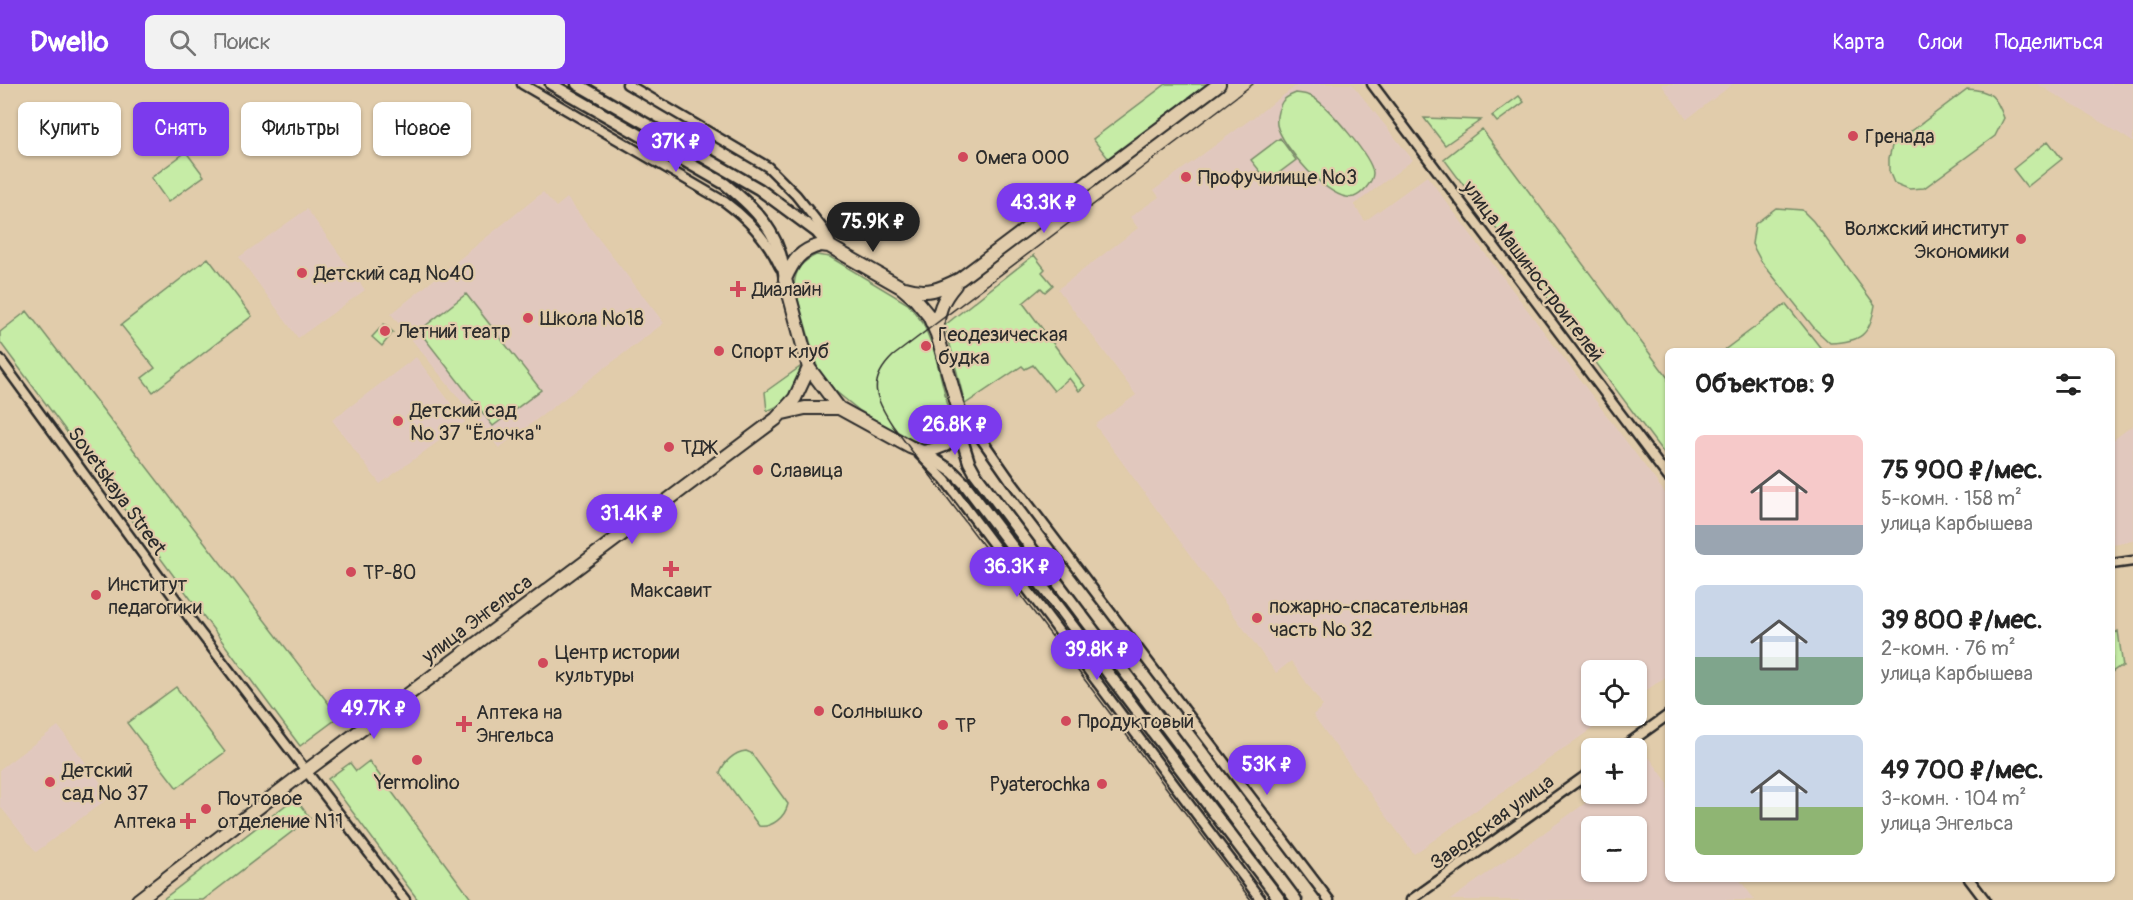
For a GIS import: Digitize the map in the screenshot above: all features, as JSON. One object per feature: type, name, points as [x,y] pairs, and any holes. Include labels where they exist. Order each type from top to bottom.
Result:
[{"type":"main road","points":[[901,287],[928,292],[960,279],[1219,84]]},
{"type":"main road","points":[[831,247],[901,287],[929,316],[937,334],[960,414],[955,435],[945,445],[933,450],[919,450],[902,444],[839,408],[809,368],[785,279],[798,256],[810,248],[831,247]]},
{"type":"main road","points":[[937,334],[940,305],[943,298],[960,279]]},
{"type":"main road","name":"улица Энгельса","points":[[138,900],[783,413],[799,392],[809,368]]},
{"type":"main road","name":"улица Энгельса","points":[[783,413],[805,408],[839,408]]},
{"type":"street","points":[[522,84],[725,202],[743,215],[774,255],[785,279]]},
{"type":"street","points":[[551,84],[725,184],[748,202],[765,224],[779,250],[785,279]]},
{"type":"street","points":[[577,84],[759,189],[817,232],[831,247]]},
{"type":"street","points":[[627,84],[768,167],[796,195],[823,229],[831,247]]},
{"type":"street","name":"улица Машиностроителей","points":[[1372,84],[1665,473]]},
{"type":"street","name":"Sovetskaya Street","points":[[0,359],[145,558],[405,900]]},
{"type":"street","points":[[960,414],[975,430],[1010,480],[1329,900]]},
{"type":"street","points":[[958,427],[969,462],[975,473],[1296,900]]},
{"type":"street","points":[[919,450],[945,480],[1261,900]]},
{"type":"street","points":[[919,450],[953,472],[964,483],[1280,900]]},
{"type":"street","points":[[2115,564],[2133,561]]},
{"type":"street","points":[[1636,738],[1665,717]]},
{"type":"street","name":"Заводская улица","points":[[1411,900],[1581,779]]},
{"type":"street","points":[[1971,882],[1985,900]]},
{"type":"shaded area","points":[[1299,84],[1352,84],[1413,160],[1354,205],[1365,221],[1427,176],[1665,493],[1665,677],[1647,690],[1647,660],[1581,660],[1581,726],[1596,726],[1414,854],[1313,715],[1323,706],[1291,661],[1276,673],[1095,425],[1136,395],[1058,289],[1138,228],[1130,217],[1159,197],[1154,190]]},
{"type":"shaded area","points":[[1661,84],[1733,84],[1687,119]]},
{"type":"shaded area","points":[[2037,84],[2133,84],[2133,142],[2098,120]]},
{"type":"shaded area","name":"Школа №18","points":[[543,192],[556,207],[567,198],[664,323],[499,448],[391,314]]},
{"type":"shaded area","name":"Детский сад №40","points":[[307,209],[365,290],[298,338],[239,257]]},
{"type":"shaded area","name":"Детский сад № 37 \"Ёлочка\"","points":[[416,357],[465,422],[380,484],[332,420]]},
{"type":"shaded area","points":[[2133,425],[2133,541],[2115,544],[2115,439]]},
{"type":"shaded area","name":"Детский сад № 37","points":[[58,726],[111,796],[36,852],[0,806],[0,769]]},
{"type":"shaded area","points":[[1649,757],[1665,779],[1665,882],[1741,882],[1755,900],[1450,900],[1584,804],[1647,804],[1647,758]]},
{"type":"green space","points":[[1166,84],[1207,84],[1108,158],[1093,139]]},
{"type":"green space","points":[[1967,89],[1987,93],[1998,104],[2004,118],[1995,136],[1924,188],[1909,189],[1894,183],[1889,171],[1892,146]]},
{"type":"green space","points":[[1296,93],[1310,96],[1321,103],[1339,121],[1371,166],[1373,176],[1371,180],[1364,190],[1354,197],[1332,191],[1320,182],[1287,146],[1280,134],[1277,125],[1279,107],[1284,99]]},
{"type":"green space","points":[[1519,96],[1524,102],[1497,122],[1492,116]]},
{"type":"green space","points":[[1424,118],[1481,120],[1445,145]]},
{"type":"green space","points":[[1482,129],[1665,374],[1665,455],[1444,159]]},
{"type":"green space","points":[[1280,138],[1296,160],[1268,181],[1251,160]]},
{"type":"green space","points":[[2048,141],[2062,159],[2027,187],[2013,169]]},
{"type":"green space","points":[[181,156],[189,156],[204,176],[168,202],[151,178]]},
{"type":"green space","points":[[1776,208],[1802,210],[1813,221],[1875,305],[1867,330],[1862,335],[1849,341],[1830,343],[1815,329],[1761,261],[1752,244],[1755,224]]},
{"type":"green space","points":[[816,255],[830,257],[908,304],[923,323],[934,350],[949,410],[949,426],[940,438],[925,444],[907,439],[860,411],[834,390],[818,370],[794,285],[800,267]]},
{"type":"green space","points":[[1034,255],[1045,269],[1042,272],[1053,285],[1045,292],[1041,288],[1023,303],[1085,386],[1079,391],[1069,378],[1054,391],[1033,365],[1025,369],[1022,366],[965,404],[945,325]]},
{"type":"green space","points":[[208,258],[252,316],[153,392],[142,378],[155,368],[121,325]]},
{"type":"green space","points":[[466,294],[541,390],[493,426],[419,331]]},
{"type":"green space","points":[[1786,304],[1821,348],[1727,348]]},
{"type":"green space","points":[[27,311],[339,717],[300,746],[0,342],[0,332]]},
{"type":"green space","points":[[384,324],[393,332],[382,346],[372,337]]},
{"type":"green space","points":[[800,367],[796,388],[786,399],[767,411],[765,392]]},
{"type":"green space","points":[[2118,631],[2123,667],[2115,670],[2115,633]]},
{"type":"green space","points":[[176,687],[225,752],[177,788],[127,723]]},
{"type":"green space","points":[[746,751],[751,753],[788,804],[781,817],[769,825],[759,826],[720,773],[724,765],[737,753]]},
{"type":"green space","points":[[369,761],[472,900],[418,900],[328,779],[350,763],[356,771]]},
{"type":"green space","points":[[295,798],[310,818],[203,900],[162,900]]},
{"type":"tram line","points":[[1251,900],[893,426],[878,399],[876,390],[880,374],[893,356],[1253,84]]},
{"type":"place","name":"Гренада","points":[[1853,136]]},
{"type":"place","name":"Омега ООО","points":[[963,157]]},
{"type":"place","name":"Профучилище №3","points":[[1186,177]]},
{"type":"place","name":"Волжский институт Экономики","points":[[2021,239]]},
{"type":"place","name":"Детский сад №40","points":[[302,273]]},
{"type":"place","name":"Диалайн","points":[[738,289]]},
{"type":"place","name":"Школа №18","points":[[528,318]]},
{"type":"place","name":"Летний театр","points":[[385,331]]},
{"type":"place","name":"Геодезическая будка","points":[[926,346]]},
{"type":"place","name":"Спорт клуб","points":[[719,351]]},
{"type":"place","name":"Детский сад № 37 \"Ёлочка\"","points":[[398,421]]},
{"type":"place","name":"ТДЖ","points":[[669,447]]},
{"type":"place","name":"Славица","points":[[758,470]]},
{"type":"place","name":"Максавит","points":[[671,569]]},
{"type":"place","name":"ТР-80","points":[[351,572]]},
{"type":"place","name":"Институт педагогики","points":[[96,595]]},
{"type":"place","name":"пожарно-спасательная часть № 32","points":[[1257,618]]},
{"type":"place","name":"Центр истории культуры","points":[[543,663]]},
{"type":"place","name":"Солнышко","points":[[819,711]]},
{"type":"place","name":"Продуктовый","points":[[1066,721]]},
{"type":"place","name":"Аптека на Энгельса","points":[[464,724]]},
{"type":"place","name":"ТР","points":[[943,725]]},
{"type":"place","name":"Yermolino","points":[[417,760]]},
{"type":"place","name":"Детский сад № 37","points":[[50,782]]},
{"type":"place","name":"Pyaterochka","points":[[1102,784]]},
{"type":"place","name":"Почтовое отделение N11","points":[[206,809]]},
{"type":"place","name":"Аптека","points":[[188,821]]}]
